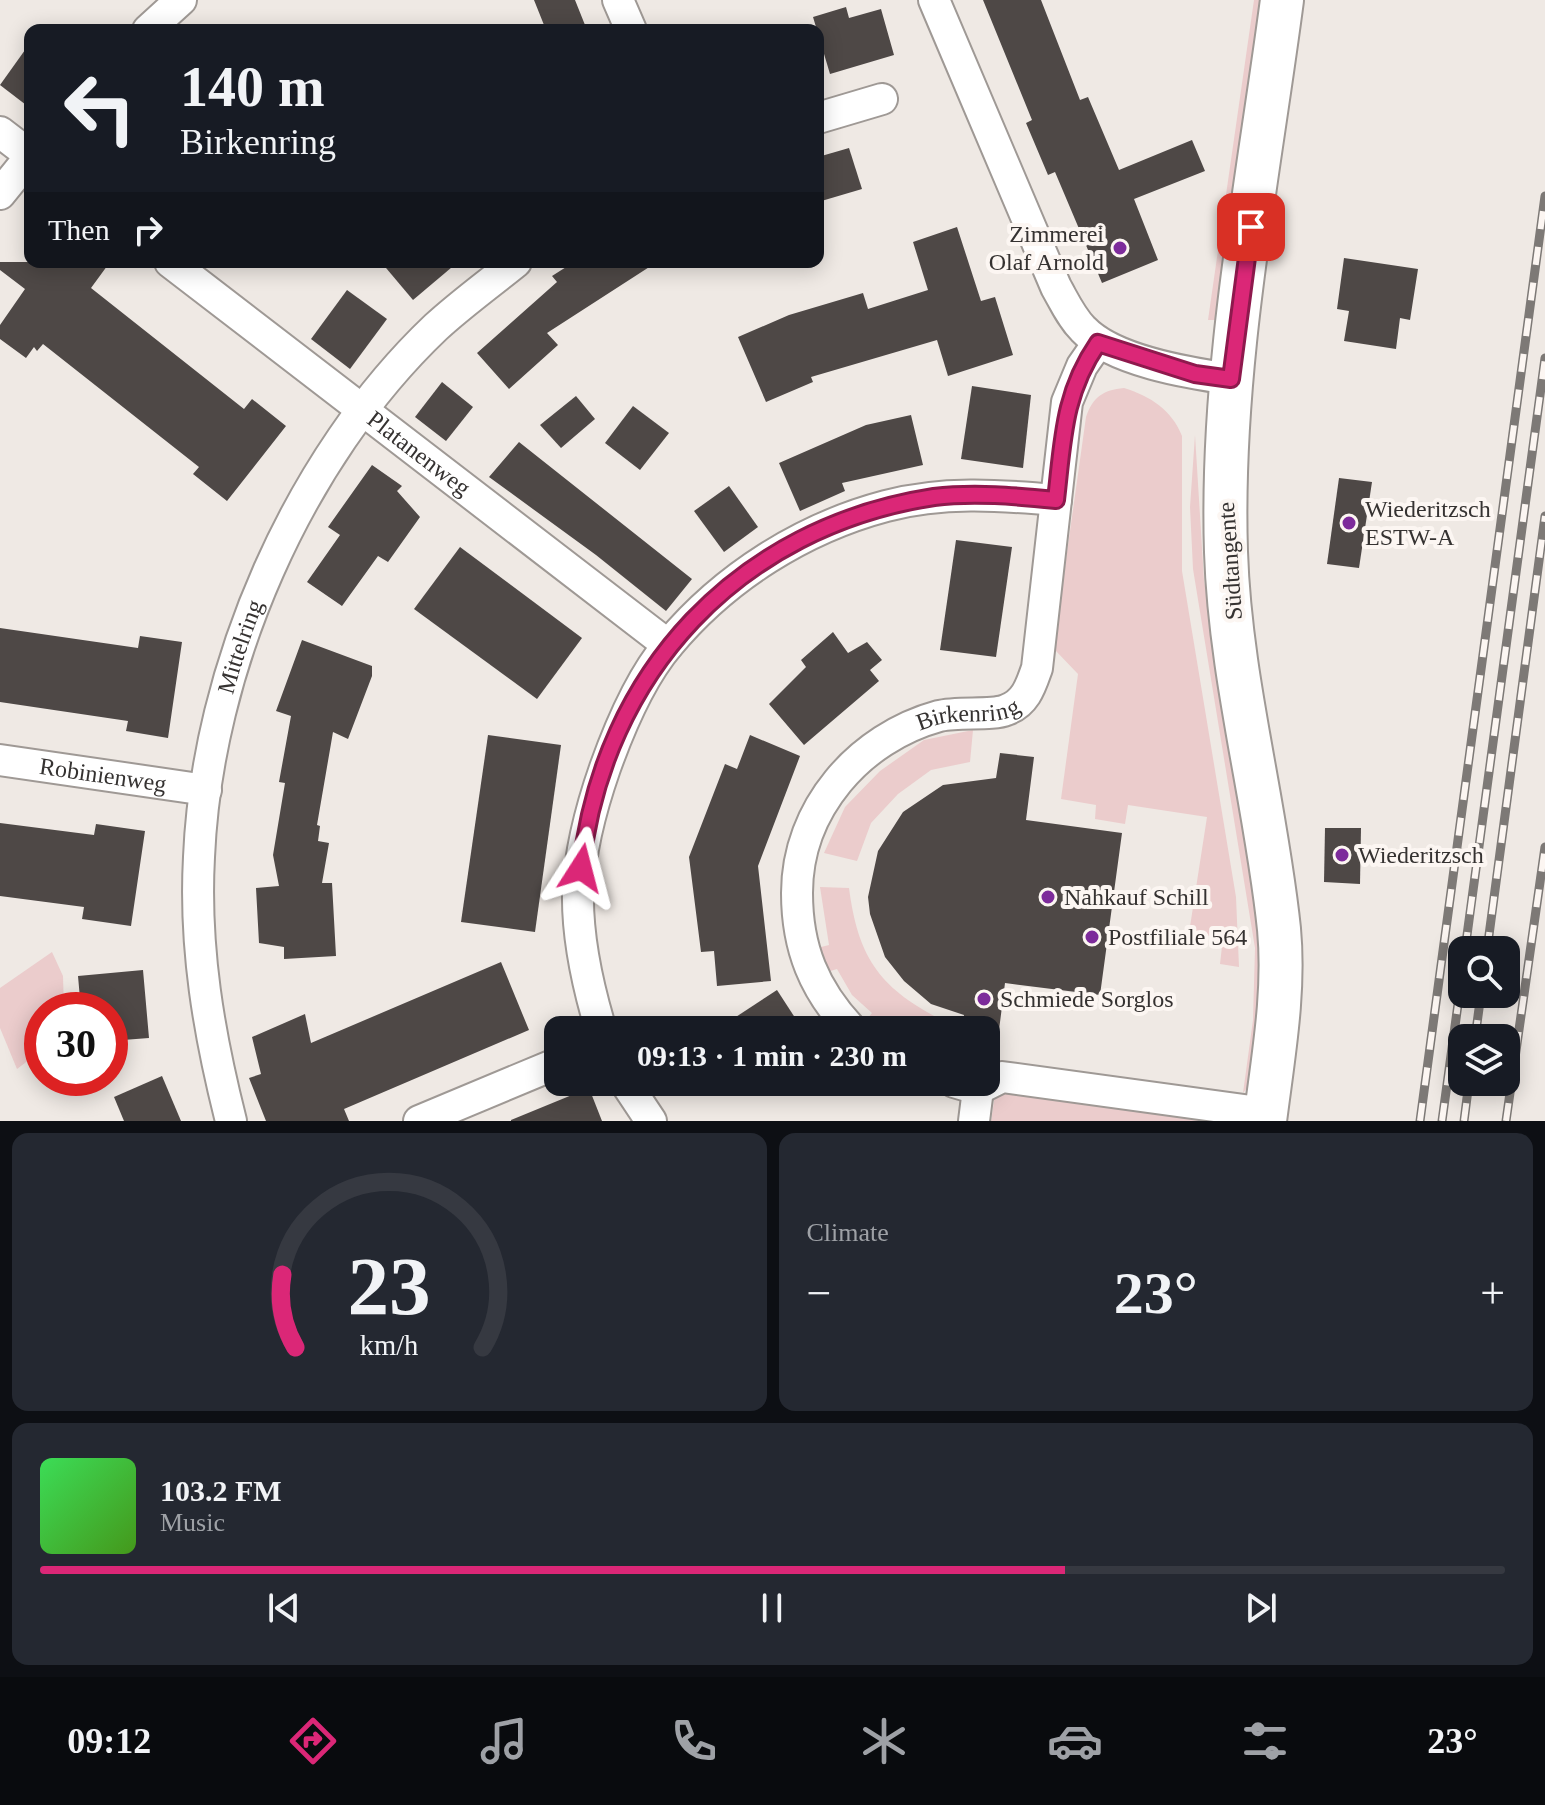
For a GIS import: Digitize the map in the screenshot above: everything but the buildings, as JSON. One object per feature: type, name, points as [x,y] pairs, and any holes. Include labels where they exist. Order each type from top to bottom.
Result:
[{"type":"street","points":[[155,24],[181,0]]},
{"type":"street","points":[[618,0],[628,24]]},
{"type":"street","points":[[934,0],[1056,287],[1073,318],[1098,343],[1195,374],[1231,379]]},
{"type":"street","name":"Südtangente","points":[[1266,1117],[1281,997],[1280,940],[1226,555],[1231,379],[1282,0]]},
{"type":"street","points":[[824,116],[882,99]]},
{"type":"street","points":[[0,132],[24,151]]},
{"type":"street","points":[[0,194],[24,164]]},
{"type":"street","name":"Platanenweg","points":[[178,268],[668,645]]},
{"type":"street","name":"Mittelring","points":[[231,1121],[203,984],[199,856],[206,790],[234,661],[260,587],[307,493],[363,411],[436,328],[509,268]]},
{"type":"street","name":"Birkenring","points":[[841,1016],[815,983],[797,929],[797,869],[814,815],[848,766],[892,735],[940,716],[1005,711],[1027,696],[1037,668],[1067,402],[1082,366],[1098,343]]},
{"type":"street","points":[[597,1016],[582,945],[578,893],[584,843],[615,740],[639,691],[668,645],[730,584],[782,549],[839,521],[889,506],[938,497],[998,495],[1056,500]]},
{"type":"street","name":"Robinienweg","points":[[0,760],[206,790]]},
{"type":"street","points":[[419,1121],[544,1069]]},
{"type":"street","points":[[1000,1077],[1266,1117]]},
{"type":"street","points":[[634,1096],[651,1121]]},
{"type":"street","points":[[968,1096],[974,1121]]},
{"type":"shaded area","points":[[1254,0],[1264,0],[1220,320],[1208,320]]},
{"type":"shaded area","points":[[1124,388],[1159,405],[1182,436],[1182,571],[1236,897],[1239,967],[1220,964],[1223,938],[1189,933],[1207,817],[1128,805],[1125,824],[1095,819],[1096,805],[1061,799],[1078,674],[1056,651],[1055,638],[1086,417],[1100,396]]},
{"type":"shaded area","points":[[1195,435],[1204,580],[1264,948],[1254,1079],[1243,1093],[1253,1020],[1255,948],[1193,569],[1190,507]]},
{"type":"shaded area","points":[[973,730],[970,762],[931,770],[898,794],[871,823],[857,861],[824,853],[845,807],[880,771],[924,740]]},
{"type":"shaded area","points":[[820,887],[849,888],[858,933],[875,967],[901,995],[935,1016],[870,1016],[872,1013],[852,995],[837,969],[827,972],[817,948],[829,945]]},
{"type":"shaded area","points":[[52,952],[63,976],[63,992],[24,992],[24,1064],[17,1069],[0,1028],[0,988]]},
{"type":"shaded area","points":[[1007,1090],[1229,1121],[991,1121],[995,1096],[1000,1096]]},
{"type":"railway","points":[[1420,1121],[1545,196]]},
{"type":"railway","points":[[1467,936],[1545,358]]},
{"type":"railway","points":[[1489,936],[1545,516]]},
{"type":"railway","points":[[1506,1121],[1545,847]]},
{"type":"railway","points":[[1442,1121],[1457,1008]]},
{"type":"railway","points":[[1477,1024],[1479,1008]]},
{"type":"railway","points":[[1464,1121],[1467,1096]]},
{"type":"place","name":"Zimmerei Olaf Arnold","points":[[1120,248]]},
{"type":"place","name":"Wiederitzsch ESTW-A","points":[[1349,523]]},
{"type":"place","name":"Wiederitzsch","points":[[1342,855]]},
{"type":"place","name":"Nahkauf Schill","points":[[1048,897]]},
{"type":"place","name":"Postfiliale 564","points":[[1092,937]]},
{"type":"place","name":"Schmiede Sorglos","points":[[984,999]]},
{"type":"route","points":[[581,868],[597,790],[615,740],[639,691],[668,645],[730,584],[782,549],[839,521],[889,506],[938,497],[998,495],[1056,500],[1067,402],[1082,366],[1098,343],[1195,374],[1231,379],[1251,227]]}]
